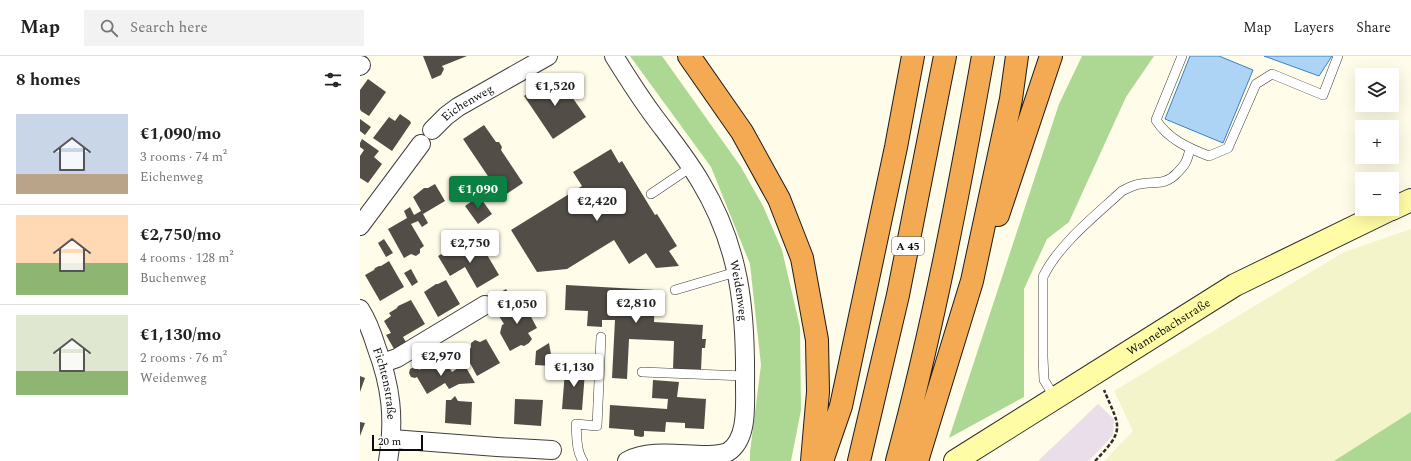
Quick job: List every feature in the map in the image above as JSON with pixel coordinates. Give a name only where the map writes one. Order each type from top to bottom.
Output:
[{"type":"highway","points":[[689,56],[742,132],[779,199],[802,258],[817,340],[818,392],[812,461]]},
{"type":"highway","points":[[822,461],[841,406],[896,147],[913,56]]},
{"type":"highway","name":"A 45","points":[[859,461],[898,296],[945,56]]},
{"type":"highway","points":[[899,452],[948,238],[983,56]]},
{"type":"highway","points":[[972,281],[1010,98],[1017,56]]},
{"type":"highway","points":[[918,461],[972,281],[997,216],[1051,56]]},
{"type":"main road","name":"Wannebachstraße","points":[[1399,206],[1411,200]]},
{"type":"main road","name":"Wannebachstraße","points":[[955,461],[1234,285],[1377,216]]},
{"type":"street","name":"Eichenweg","points":[[360,226],[426,137],[446,116],[458,107],[548,56]]},
{"type":"street","name":"Weidenweg","points":[[614,56],[655,118],[691,167],[712,202],[730,246],[743,306],[745,408],[737,443],[727,453],[701,459],[654,455],[637,456],[627,461]]},
{"type":"street","points":[[382,363],[397,358],[485,306]]},
{"type":"street","name":"Fichtenstraße","points":[[360,309],[372,332],[389,387],[392,411],[392,439],[388,461]]},
{"type":"street","points":[[392,439],[552,450]]},
{"type":"lane","points":[[1182,56],[1156,120],[1161,127],[1180,144],[1209,156],[1228,148],[1256,84],[1272,74],[1323,95],[1338,56]]},
{"type":"lane","points":[[1055,398],[1044,380],[1043,277],[1048,267],[1069,241],[1122,191],[1141,183],[1156,184],[1172,178],[1187,163],[1190,149]]},
{"type":"lane","points":[[651,194],[691,167]]},
{"type":"lane","points":[[675,290],[736,272]]},
{"type":"lane","points":[[583,461],[580,457],[576,424],[597,426],[600,338]]},
{"type":"lane","points":[[642,372],[745,376]]},
{"type":"path","points":[[1095,461],[1111,444],[1117,433],[1117,422],[1096,371]]},
{"type":"shaded area","points":[[1098,404],[1114,419],[1113,435],[1089,461],[1038,461]]},
{"type":"green space","points":[[630,56],[662,56],[741,167],[763,206],[782,250],[800,327],[801,410],[791,461],[750,461],[761,365],[750,264],[711,167]]},
{"type":"green space","points":[[1082,56],[1154,56],[1126,97],[1069,222],[1047,239],[1024,289],[1024,397],[949,438],[1059,104]]},
{"type":"green space","points":[[1411,229],[1411,412],[1334,461],[1104,461],[1133,431],[1114,391],[1344,252]]},
{"type":"green space","points":[[1411,412],[1411,461],[1334,461]]},
{"type":"water","points":[[1190,56],[1219,56],[1253,70],[1223,143],[1165,119]]},
{"type":"water","points":[[1264,56],[1332,56],[1319,76]]},
{"type":"building","points":[[423,56],[467,56],[442,66],[444,69],[441,75],[432,79]]},
{"type":"building","points":[[556,74],[586,117],[553,139],[524,96]]},
{"type":"building","points":[[368,79],[386,92],[369,116],[360,109],[360,90]]},
{"type":"building","points":[[400,114],[411,123],[392,151],[373,138],[389,117],[395,121]]},
{"type":"building","points":[[360,119],[371,127],[365,135],[360,131]]},
{"type":"building","points":[[484,125],[496,142],[499,142],[502,147],[501,150],[523,183],[502,197],[463,139]]},
{"type":"building","points":[[362,139],[379,151],[374,157],[382,164],[368,183],[360,178],[360,156],[364,150],[360,147]]},
{"type":"building","points":[[611,149],[619,163],[622,161],[655,215],[657,214],[677,246],[669,251],[679,266],[656,268],[646,253],[629,264],[614,240],[567,269],[537,272],[511,230],[582,186],[573,172]]},
{"type":"building","points":[[435,184],[445,201],[423,214],[428,223],[422,227],[418,221],[411,224],[424,246],[420,249],[420,253],[416,256],[411,254],[404,258],[388,229],[407,218],[404,211],[410,207],[414,215],[421,211],[413,197],[424,188],[428,188]]},
{"type":"building","points":[[479,196],[492,214],[478,224],[465,206]]},
{"type":"building","points":[[384,239],[393,253],[386,257],[378,243]]},
{"type":"building","points":[[480,243],[499,275],[477,288],[465,267],[450,276],[438,256],[454,247],[459,256]]},
{"type":"building","points":[[389,261],[404,287],[380,301],[365,275]]},
{"type":"building","points":[[411,269],[418,282],[412,286],[404,273]]},
{"type":"building","points":[[446,280],[460,304],[438,317],[424,292],[436,284]]},
{"type":"building","points":[[566,285],[655,290],[654,322],[703,325],[702,339],[706,339],[705,348],[702,348],[701,370],[673,369],[674,341],[629,339],[627,379],[612,378],[615,320],[602,320],[602,327],[587,326],[588,311],[565,310]]},
{"type":"building","points":[[506,289],[513,300],[501,307],[494,296]]},
{"type":"building","points":[[521,298],[537,328],[528,333],[532,339],[529,343],[524,346],[521,345],[510,351],[500,333],[502,325],[504,324],[499,316],[501,310]]},
{"type":"building","points":[[411,300],[425,324],[403,337],[406,342],[394,349],[386,335],[391,333],[384,321],[391,316],[389,313],[398,306]]},
{"type":"building","points":[[486,339],[500,363],[477,376],[464,352],[471,348],[471,343],[475,340],[480,342]]},
{"type":"building","points":[[549,343],[553,366],[535,365],[536,351]]},
{"type":"building","points":[[433,362],[437,370],[447,364],[452,372],[464,364],[475,383],[459,384],[449,389],[445,383],[427,394],[417,377],[411,377],[409,373],[410,369],[414,367],[418,368],[419,370]]},
{"type":"building","points":[[570,364],[583,365],[583,372],[585,372],[582,410],[562,409],[565,371],[570,371]]},
{"type":"building","points":[[360,376],[365,378],[360,392]]},
{"type":"building","points":[[653,380],[679,382],[677,397],[706,399],[704,429],[685,428],[685,423],[666,422],[665,432],[644,431],[644,436],[642,437],[635,436],[634,430],[609,428],[610,405],[667,409],[668,399],[652,398]]},
{"type":"building","points":[[455,396],[458,401],[472,402],[471,425],[445,423],[446,400],[451,400]]},
{"type":"building","points":[[515,399],[543,400],[541,426],[514,424]]},
{"type":"building","points":[[360,422],[365,423],[360,436]]}]
